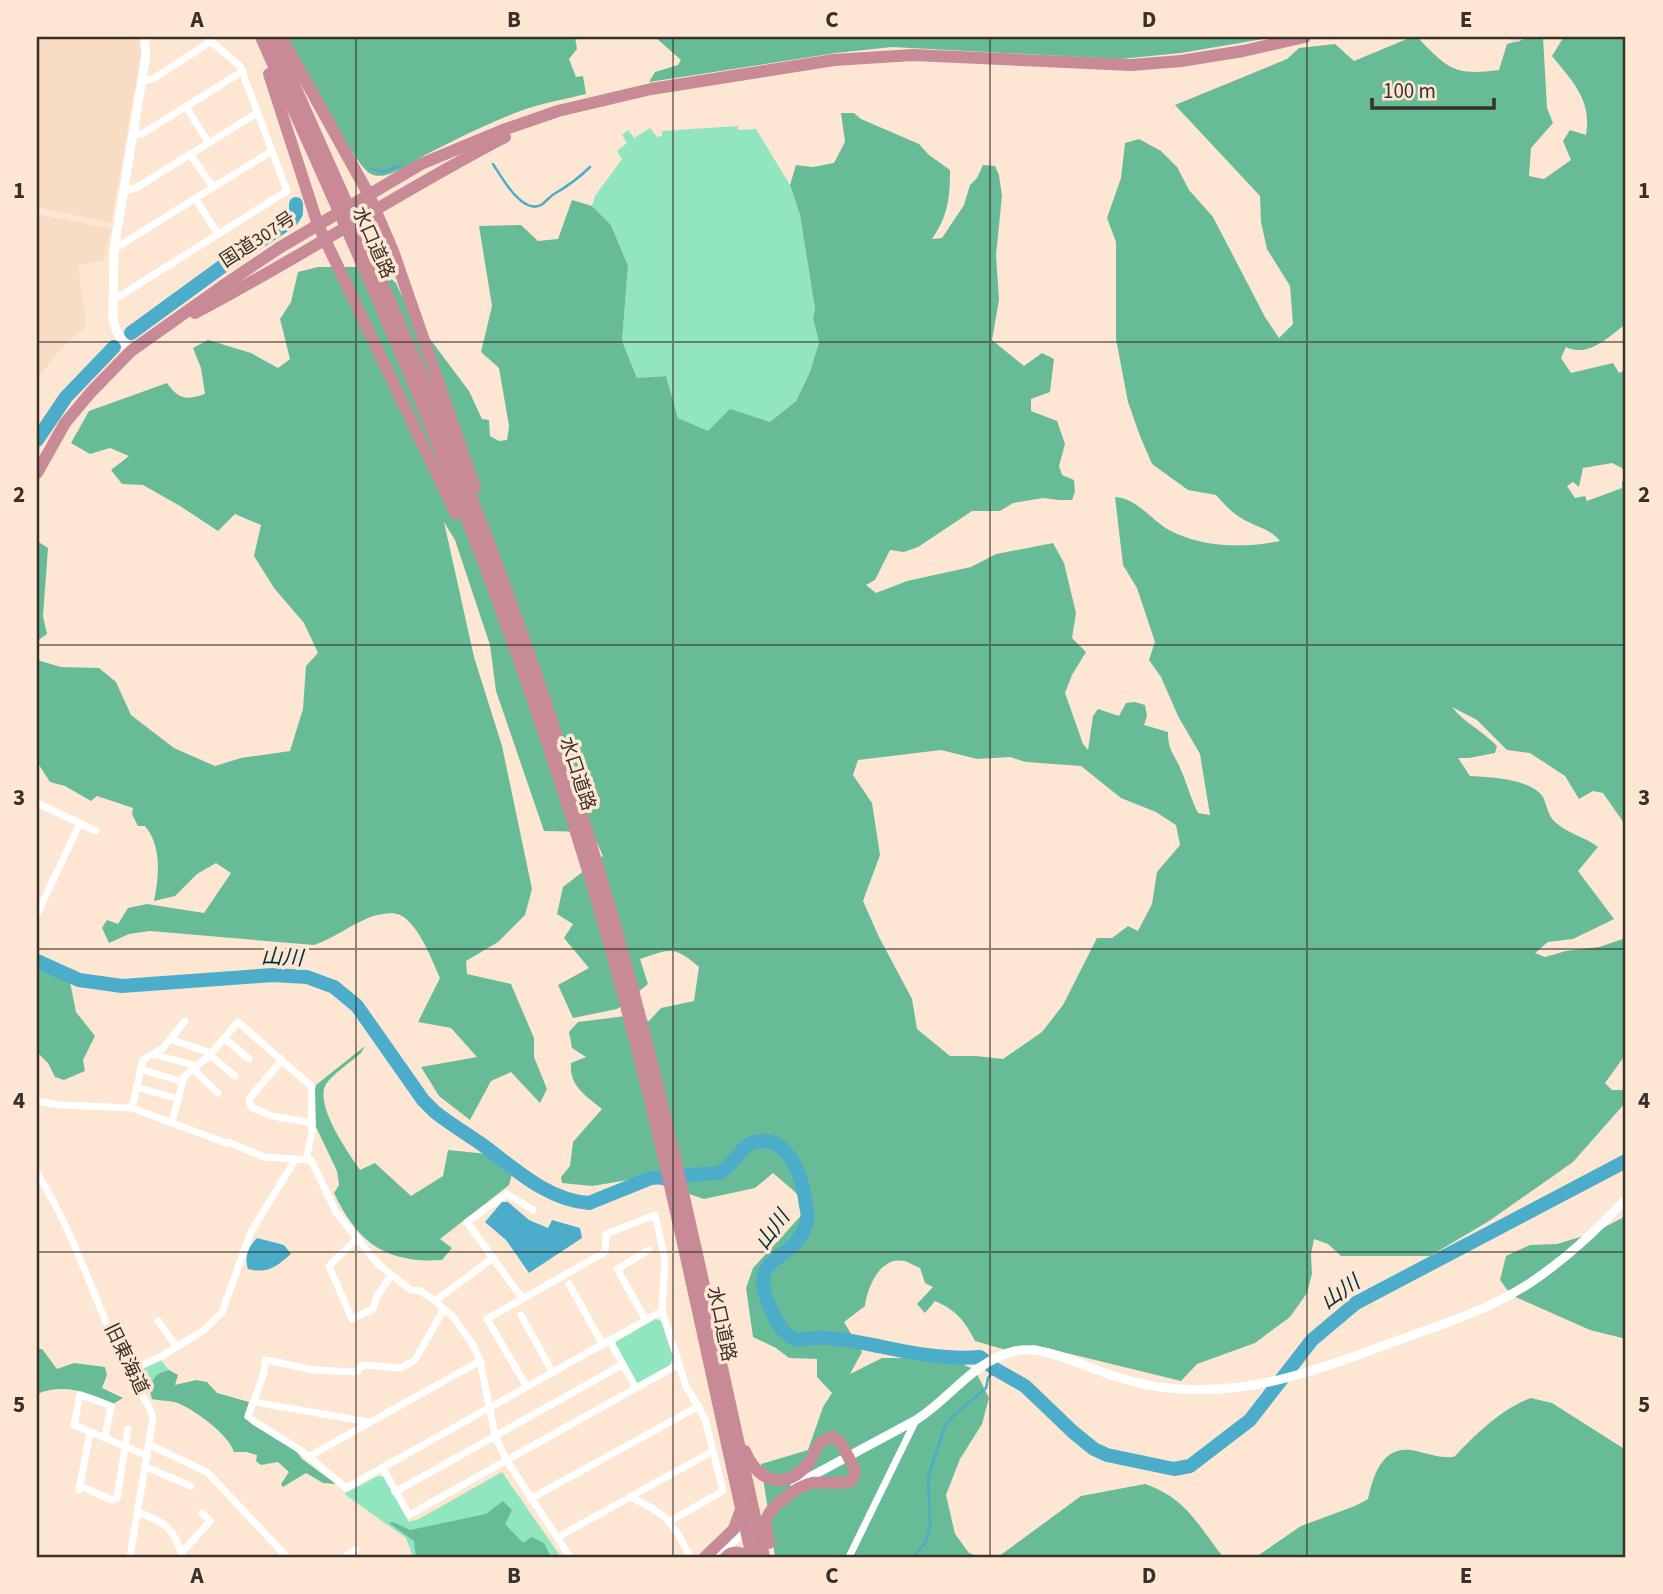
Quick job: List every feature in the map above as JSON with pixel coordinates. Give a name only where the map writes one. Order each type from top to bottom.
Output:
[{"type":"highway","name":"水口道路","points":[[258,37],[340,202],[436,410],[540,686],[597,863],[647,1040],[670,1160],[764,1557]]},
{"type":"highway","points":[[258,37],[324,240],[479,564],[485,569]]},
{"type":"highway","name":"水口道路","points":[[273,37],[340,202]]},
{"type":"highway","points":[[282,37],[295,65],[357,170],[393,251],[482,508],[488,527],[485,535]]},
{"type":"highway","points":[[527,123],[605,98],[834,60],[873,56],[925,56],[1131,65],[1230,53],[1305,37]]},
{"type":"highway","name":"国道307号","points":[[173,323],[245,287],[527,123]]},
{"type":"highway","name":"国道307号","points":[[37,472],[65,423],[131,351],[258,262],[421,164],[527,123]]},
{"type":"highway","points":[[357,170],[372,181],[392,181]]},
{"type":"highway","name":"水口道路","points":[[354,232],[485,569],[554,764],[589,873],[670,1160]]},
{"type":"highway","name":"水口道路","points":[[678,1195],[750,1557]]},
{"type":"highway","points":[[737,1439],[755,1470],[761,1476],[774,1480],[790,1477],[801,1470],[819,1443],[830,1437],[839,1440],[855,1473],[851,1481],[811,1483],[787,1496],[766,1521],[771,1557]]},
{"type":"highway","points":[[705,1557],[734,1529],[741,1509]]},
{"type":"highway","points":[[726,1557],[737,1552],[750,1557]]},
{"type":"street","points":[[131,351],[117,333],[112,301],[114,249],[146,55],[145,37]]},
{"type":"street","points":[[112,301],[288,191],[243,71],[208,39],[153,79],[142,81]]},
{"type":"street","points":[[133,134],[142,134],[243,71]]},
{"type":"street","points":[[186,107],[208,142]]},
{"type":"street","points":[[123,191],[136,188],[257,113]]},
{"type":"street","points":[[114,249],[272,150]]},
{"type":"street","points":[[190,153],[213,187]]},
{"type":"street","points":[[195,198],[218,234]]},
{"type":"street","points":[[37,803],[96,831]]},
{"type":"street","points":[[37,914],[80,823]]},
{"type":"street","points":[[132,1108],[142,1060],[163,1048],[185,1021]]},
{"type":"street","points":[[173,1122],[183,1082],[238,1022],[311,1086],[312,1123],[306,1159]]},
{"type":"street","points":[[224,1038],[249,1059]]},
{"type":"street","points":[[170,1039],[211,1054],[235,1076]]},
{"type":"street","points":[[152,1054],[194,1068],[218,1093]]},
{"type":"street","points":[[282,1060],[249,1099],[251,1107],[272,1116],[312,1123]]},
{"type":"street","points":[[140,1069],[183,1082]]},
{"type":"street","points":[[136,1087],[178,1099]]},
{"type":"street","points":[[37,1101],[60,1105],[132,1108],[264,1157],[311,1160],[336,1212],[379,1265],[411,1290],[421,1291],[435,1301],[462,1329],[480,1361],[495,1436],[530,1499],[570,1557]]},
{"type":"street","points":[[127,1372],[203,1331],[222,1312],[251,1231],[295,1160]]},
{"type":"street","name":"旧東海道","points":[[37,1173],[66,1224],[127,1372],[151,1408],[153,1424],[130,1557]]},
{"type":"street","points":[[522,1298],[467,1222],[507,1194],[533,1210]]},
{"type":"street","points":[[763,1510],[790,1488],[916,1420],[981,1366],[1014,1351],[1035,1350],[1111,1375],[1167,1388],[1220,1390],[1293,1378],[1438,1326],[1507,1296],[1546,1272],[1577,1248],[1626,1199]]},
{"type":"street","points":[[527,1387],[487,1319],[605,1252],[606,1234],[655,1215],[665,1260],[662,1311],[686,1386],[705,1419],[723,1491],[670,1521]]},
{"type":"street","points":[[357,1238],[329,1266],[352,1319],[373,1309],[377,1296],[391,1276]]},
{"type":"street","points":[[646,1320],[617,1269],[649,1250]]},
{"type":"street","points":[[435,1301],[493,1258]]},
{"type":"street","points":[[569,1284],[636,1388]]},
{"type":"street","points":[[444,1309],[415,1360],[401,1368],[362,1365],[358,1372],[314,1370],[266,1360],[248,1416],[302,1451],[346,1488],[662,1311]]},
{"type":"street","points":[[521,1315],[553,1373]]},
{"type":"street","points":[[158,1321],[177,1347]]},
{"type":"street","points":[[308,1457],[480,1361]]},
{"type":"street","points":[[382,1467],[409,1515],[679,1364]]},
{"type":"street","points":[[396,1492],[622,1365]]},
{"type":"street","points":[[105,1437],[111,1406],[80,1395],[74,1425],[148,1455]]},
{"type":"street","points":[[254,1402],[369,1422]]},
{"type":"street","points":[[530,1499],[699,1406]]},
{"type":"street","points":[[849,1557],[916,1420]]},
{"type":"street","points":[[90,1432],[79,1488],[111,1500],[117,1497],[128,1429]]},
{"type":"street","points":[[150,1445],[206,1472],[287,1557]]},
{"type":"street","points":[[558,1537],[713,1451]]},
{"type":"street","points":[[146,1467],[191,1486]]},
{"type":"street","points":[[630,1497],[658,1510],[670,1521],[690,1557]]},
{"type":"street","points":[[138,1512],[163,1522],[174,1533],[181,1554],[211,1521],[202,1514]]},
{"type":"street","points":[[717,1557],[741,1533]]},
{"type":"street","points":[[345,1557],[355,1550]]},
{"type":"shaded area","points":[[37,37],[139,37],[142,49],[111,223],[37,207]]},
{"type":"shaded area","points":[[37,214],[111,229],[103,261],[78,265],[86,326],[59,351],[37,379]]},
{"type":"green space","points":[[288,37],[575,37],[577,49],[569,59],[576,77],[583,76],[586,94],[538,105],[511,115],[449,143],[399,170],[377,176],[363,167],[352,152]]},
{"type":"green space","points":[[655,37],[1275,37],[1181,53],[1120,59],[892,47],[649,82],[655,72],[678,65],[681,60]]},
{"type":"green space","points":[[1531,37],[1543,37],[1547,108],[1553,123],[1531,148],[1529,176],[1544,179],[1571,160],[1563,141],[1570,130],[1586,135],[1587,123],[1579,92],[1552,56],[1563,38],[1626,37],[1626,324],[1590,348],[1574,350],[1566,347],[1561,358],[1571,373],[1613,363],[1619,373],[1626,370],[1626,470],[1612,463],[1583,468],[1579,487],[1573,482],[1567,486],[1575,498],[1585,496],[1587,501],[1622,488],[1625,478],[1626,481],[1626,826],[1603,793],[1593,791],[1579,799],[1565,776],[1530,753],[1507,750],[1477,720],[1452,707],[1497,746],[1495,753],[1458,758],[1470,776],[1510,780],[1530,786],[1543,797],[1555,822],[1598,847],[1578,871],[1614,919],[1573,939],[1548,942],[1535,953],[1545,957],[1599,947],[1626,938],[1626,1054],[1605,1083],[1612,1090],[1625,1090],[1626,1102],[1573,1162],[1489,1221],[1430,1256],[1341,1256],[1328,1244],[1314,1239],[1311,1254],[1312,1274],[1307,1293],[1290,1317],[1255,1343],[1197,1364],[1181,1381],[1034,1345],[1006,1350],[975,1341],[963,1322],[949,1308],[935,1301],[925,1313],[917,1304],[933,1287],[925,1283],[920,1268],[904,1261],[888,1263],[876,1275],[865,1306],[844,1322],[862,1352],[850,1374],[882,1358],[949,1358],[975,1370],[989,1398],[982,1424],[960,1459],[946,1495],[955,1534],[969,1553],[979,1557],[775,1557],[761,1464],[808,1450],[823,1407],[832,1393],[817,1377],[817,1359],[789,1358],[753,1337],[746,1288],[753,1268],[808,1208],[795,1192],[773,1173],[755,1188],[704,1199],[640,1178],[592,1186],[562,1183],[561,1177],[570,1166],[573,1142],[602,1109],[575,1084],[571,1063],[586,1057],[572,1048],[569,1032],[578,1022],[626,1016],[649,1021],[661,1008],[694,1001],[699,967],[683,955],[671,951],[640,959],[648,984],[617,1009],[573,1018],[558,985],[589,968],[564,938],[573,924],[557,914],[563,887],[603,856],[592,832],[544,831],[496,691],[490,645],[455,540],[444,522],[474,657],[502,746],[532,889],[525,915],[498,942],[466,961],[467,974],[511,984],[534,1038],[534,1057],[547,1089],[540,1103],[511,1072],[491,1081],[470,1120],[439,1096],[421,1067],[477,1057],[451,1028],[418,1022],[440,978],[429,952],[413,926],[400,915],[388,913],[368,918],[314,945],[150,931],[129,934],[109,943],[102,928],[107,920],[118,924],[128,908],[147,904],[204,913],[231,873],[216,863],[197,874],[175,896],[154,901],[158,872],[157,852],[145,826],[138,826],[132,814],[133,808],[97,796],[91,801],[65,786],[50,782],[37,762],[37,660],[61,667],[99,668],[116,682],[131,715],[174,748],[215,766],[241,758],[290,751],[303,709],[306,666],[318,653],[304,623],[274,588],[254,556],[261,525],[235,514],[218,531],[143,485],[122,484],[111,470],[129,456],[110,448],[90,454],[71,443],[89,411],[167,383],[179,396],[205,394],[201,368],[193,348],[208,340],[251,353],[278,368],[290,359],[280,319],[291,302],[298,272],[318,267],[377,267],[396,283],[409,311],[469,391],[482,419],[489,420],[490,436],[499,441],[507,440],[509,426],[499,368],[481,352],[492,306],[479,226],[521,225],[538,241],[558,239],[572,200],[592,206],[611,225],[628,266],[622,341],[637,378],[666,376],[678,418],[708,431],[730,409],[770,422],[796,401],[810,372],[819,342],[813,319],[815,309],[800,215],[790,185],[796,165],[813,167],[834,163],[845,142],[841,113],[854,113],[861,119],[919,144],[950,170],[947,206],[932,239],[942,238],[964,205],[970,185],[983,165],[995,166],[1002,196],[996,255],[999,300],[992,340],[1024,366],[1042,353],[1054,359],[1050,392],[1031,399],[1031,411],[1057,421],[1065,444],[1059,466],[1062,475],[1074,480],[1075,492],[1072,500],[1043,498],[1013,503],[1000,511],[972,511],[918,547],[904,552],[890,550],[875,580],[866,585],[876,593],[907,581],[971,567],[996,554],[1053,543],[1064,563],[1076,613],[1072,638],[1086,652],[1065,693],[1083,744],[1088,750],[1093,716],[1098,709],[1119,716],[1126,703],[1145,705],[1147,716],[1144,725],[1168,732],[1170,748],[1198,813],[1210,815],[1200,754],[1178,716],[1161,677],[1149,660],[1155,642],[1137,588],[1123,565],[1115,497],[1130,501],[1162,526],[1195,540],[1224,545],[1280,541],[1267,531],[1237,516],[1216,495],[1188,490],[1152,464],[1140,436],[1128,402],[1116,339],[1116,242],[1107,218],[1121,178],[1125,143],[1139,139],[1161,151],[1177,167],[1189,190],[1213,217],[1265,317],[1279,338],[1293,324],[1290,286],[1267,249],[1261,222],[1260,196],[1175,105],[1287,59],[1299,48],[1335,44],[1354,61],[1407,39],[1419,39],[1445,64],[1462,71],[1484,72],[1499,70],[1507,44]],"holes":[[[941,750],[977,759],[1010,757],[1026,762],[1081,766],[1121,798],[1156,812],[1176,825],[1180,845],[1157,872],[1152,904],[1138,931],[1128,926],[1112,938],[1097,938],[1063,1005],[1042,1032],[1003,1059],[950,1056],[917,1029],[912,999],[863,901],[880,855],[872,803],[853,775],[858,760]]]},
{"type":"green space","points":[[738,126],[738,130],[756,129],[790,185],[800,215],[815,309],[813,319],[819,342],[810,372],[796,401],[770,422],[730,410],[708,432],[678,418],[666,376],[637,378],[622,341],[628,266],[611,225],[592,206],[595,196],[622,159],[617,151],[627,143],[622,135],[628,130],[634,138],[650,128],[657,137],[662,136],[662,131]]},
{"type":"green space","points":[[37,541],[48,548],[43,616],[47,634],[37,641]]},
{"type":"green space","points":[[37,966],[70,982],[76,1012],[95,1036],[83,1060],[85,1071],[64,1080],[55,1077],[48,1063],[37,1052]]},
{"type":"green space","points":[[365,1046],[361,1053],[328,1082],[323,1095],[335,1130],[360,1170],[375,1163],[411,1196],[443,1176],[448,1150],[487,1154],[512,1174],[509,1185],[440,1239],[452,1248],[442,1260],[405,1258],[376,1246],[353,1225],[334,1193],[339,1185],[337,1171],[316,1127],[316,1085]]},
{"type":"green space","points":[[1626,1216],[1626,1339],[1590,1330],[1511,1295],[1500,1280],[1506,1256],[1530,1245],[1557,1244],[1593,1233]]},
{"type":"green space","points":[[655,1319],[661,1321],[673,1357],[670,1365],[638,1383],[634,1381],[615,1346],[616,1342]]},
{"type":"green space","points":[[37,1349],[42,1349],[57,1369],[74,1363],[105,1367],[107,1375],[102,1388],[123,1398],[113,1404],[76,1390],[56,1389],[37,1394]]},
{"type":"green space","points":[[161,1360],[169,1370],[153,1380],[148,1391],[136,1372]]},
{"type":"green space","points":[[169,1370],[178,1375],[175,1385],[196,1380],[207,1382],[217,1393],[249,1402],[244,1418],[297,1452],[302,1459],[336,1484],[323,1483],[306,1473],[283,1487],[281,1484],[289,1472],[278,1462],[261,1465],[256,1461],[257,1455],[234,1452],[219,1431],[195,1412],[177,1403],[152,1399],[150,1389],[153,1380]]},
{"type":"green space","points":[[1531,1398],[1552,1403],[1626,1450],[1626,1557],[1256,1557],[1301,1526],[1368,1499],[1380,1464],[1393,1453],[1411,1450],[1454,1457],[1499,1415]]},
{"type":"green space","points":[[502,1472],[561,1557],[413,1557],[406,1538],[344,1494],[378,1476],[384,1477],[409,1522]]},
{"type":"green space","points":[[1145,1484],[1181,1505],[1223,1557],[998,1557],[1081,1496]]},
{"type":"green space","points":[[503,1501],[512,1510],[505,1524],[523,1543],[532,1537],[544,1543],[551,1557],[416,1557],[414,1541],[389,1523],[393,1522],[410,1530],[486,1514]]},
{"type":"water","points":[[502,1202],[508,1202],[529,1220],[548,1228],[552,1220],[580,1228],[582,1238],[529,1273],[506,1240],[485,1222]]},
{"type":"water","points":[[257,1238],[284,1245],[291,1254],[271,1268],[261,1271],[248,1269],[248,1253]]},
{"type":"waterway","points":[[493,164],[513,193],[534,207],[543,204],[590,167]]},
{"type":"waterway","points":[[372,169],[383,172],[402,165]]},
{"type":"waterway","points":[[131,333],[227,263],[291,221],[296,213],[296,204]]},
{"type":"waterway","points":[[37,440],[66,397],[114,347]]},
{"type":"waterway","name":"山川","points":[[37,961],[79,980],[122,986],[273,975],[307,977],[334,987],[357,1006],[423,1100],[435,1112],[531,1181],[573,1201],[589,1203],[651,1178],[719,1173],[749,1144],[766,1141],[776,1144],[791,1158],[796,1168],[808,1215],[799,1239],[772,1262],[763,1280],[773,1314],[789,1336],[797,1340],[838,1339],[955,1358],[980,1357],[1025,1386],[1094,1449],[1107,1455],[1174,1469],[1190,1466],[1250,1420],[1312,1340],[1356,1303],[1626,1161]]},
{"type":"waterway","points":[[914,1557],[926,1541],[930,1526],[928,1477],[945,1426],[986,1388],[988,1378],[995,1369]]}]
